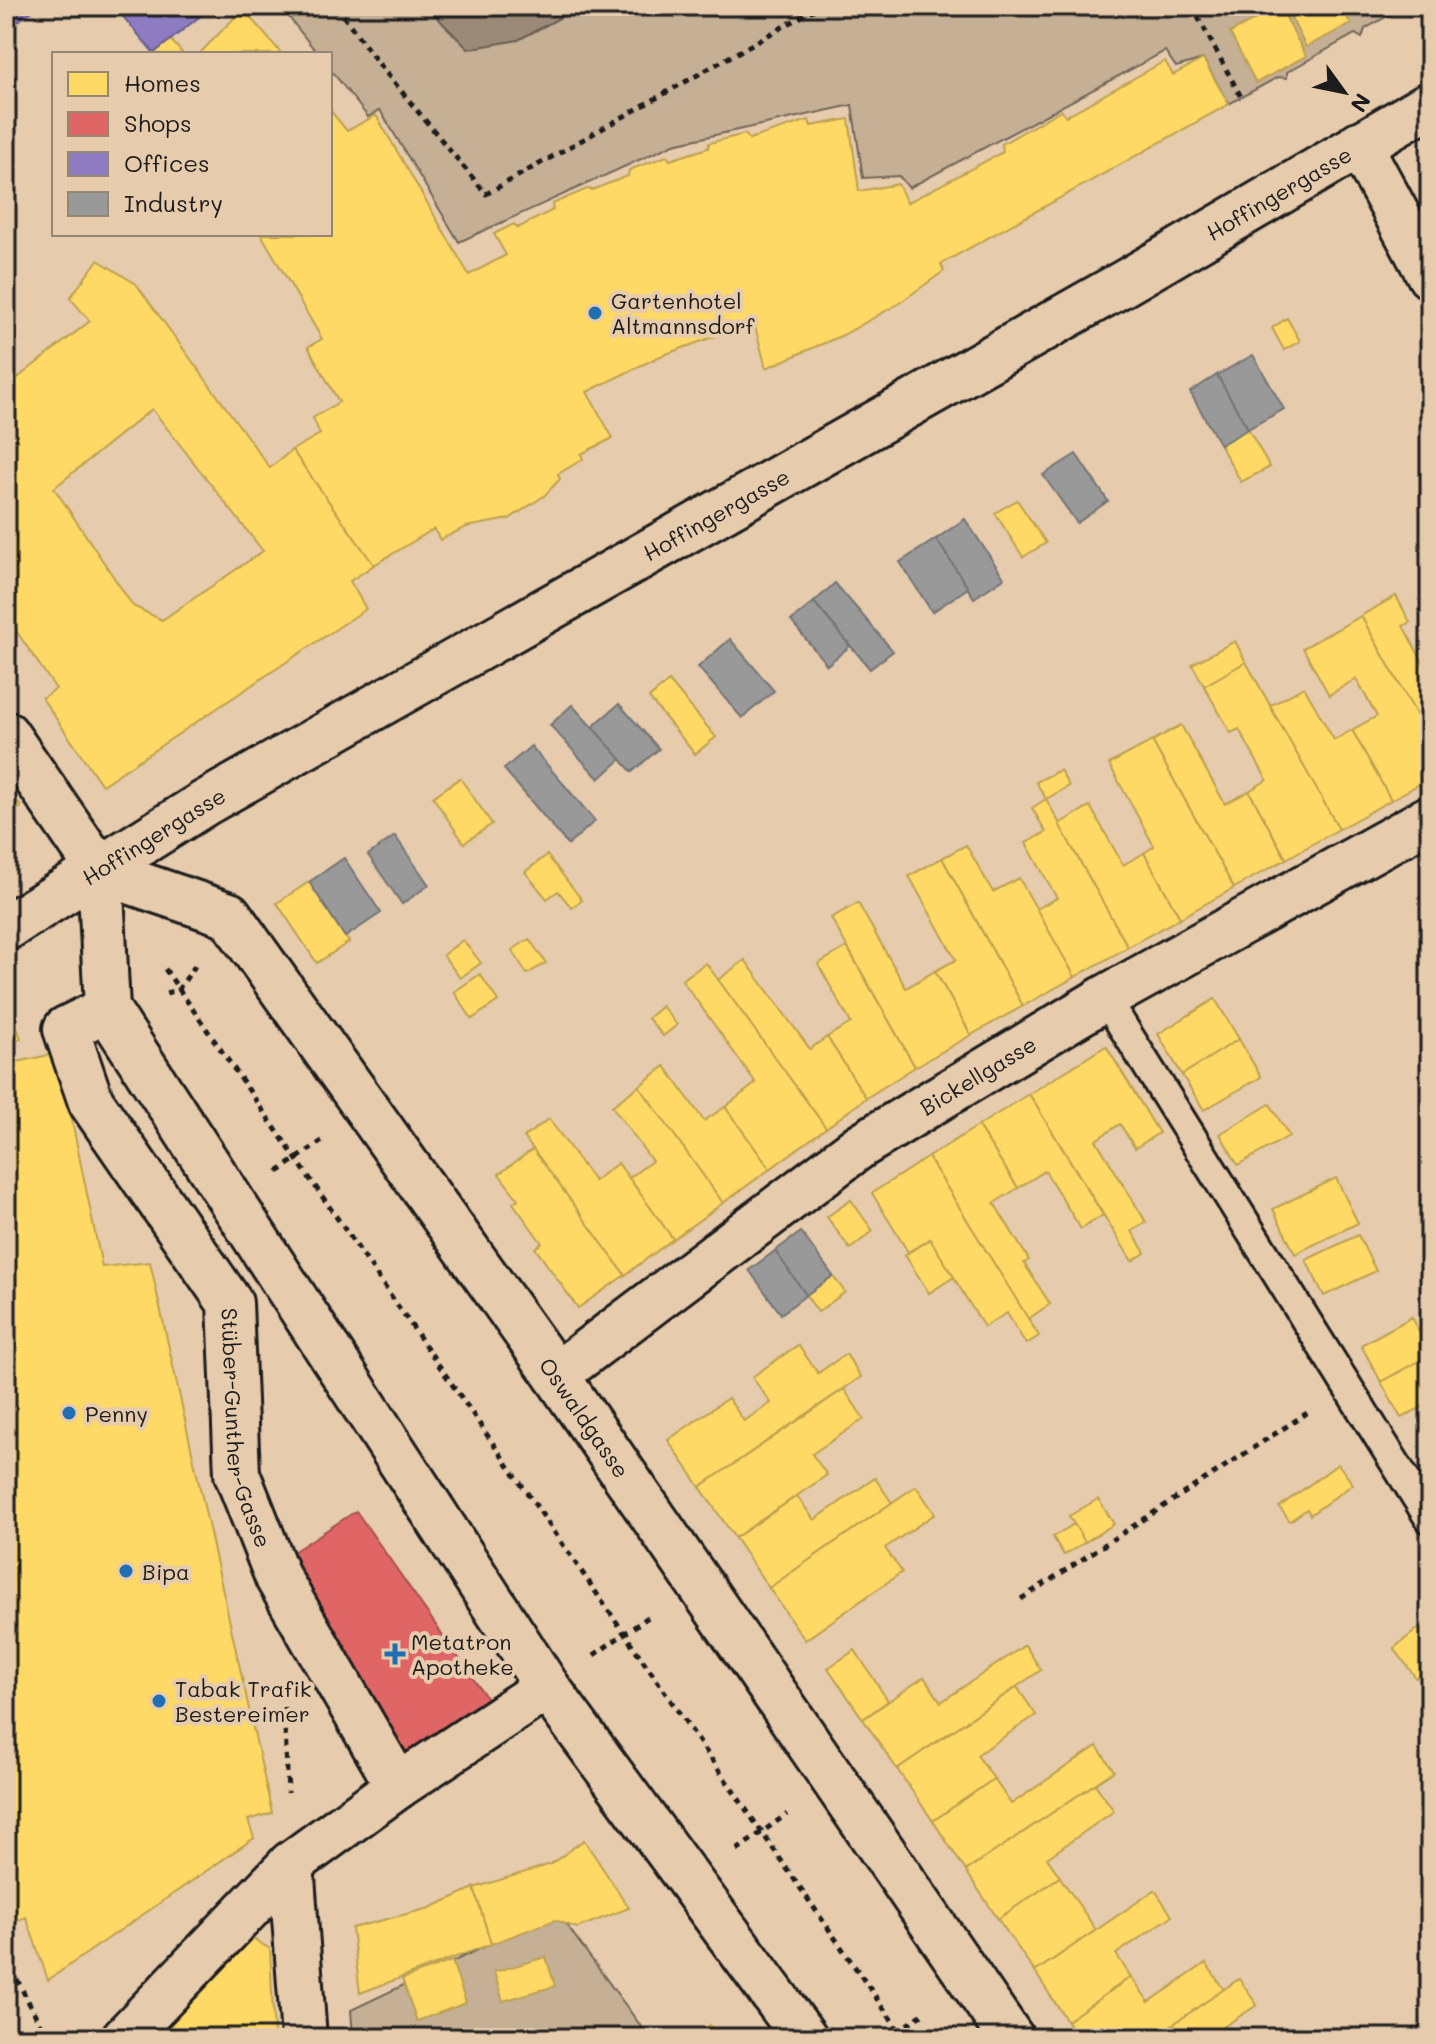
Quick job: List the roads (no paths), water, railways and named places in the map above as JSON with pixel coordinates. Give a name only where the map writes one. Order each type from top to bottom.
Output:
[{"type":"street","name":"Hoffingergasse","points":[[6,928],[205,803],[1126,282],[1430,104]]},
{"type":"street","points":[[1359,144],[1430,276]]},
{"type":"street","points":[[6,734],[100,871],[107,1009],[547,1687],[805,2038]]},
{"type":"street","name":"Bickellgasse","points":[[556,1375],[860,1146],[1105,998],[1430,818]]},
{"type":"street","name":"Oswaldgasse","points":[[100,871],[229,915],[556,1375],[1011,2038]]},
{"type":"street","name":"Stüber-Gunther-Gasse","points":[[107,1009],[66,1029],[91,1102],[230,1303],[237,1474],[278,1578],[398,1786]]},
{"type":"street","points":[[124,2038],[291,1864],[398,1786],[547,1687]]},
{"type":"street","points":[[291,1864],[304,2038]]},
{"type":"lane","points":[[1105,998],[1430,1519]]},
{"type":"place","name":"Gartenhotel Altmannsdorf","points":[[595,313]]},
{"type":"place","name":"Penny","points":[[69,1413]]},
{"type":"place","name":"Bipa","points":[[126,1571]]},
{"type":"place","name":"Metatron Apotheke","points":[[395,1654]]},
{"type":"place","name":"Tabak Trafik Bestereimer","points":[[159,1701]]}]
